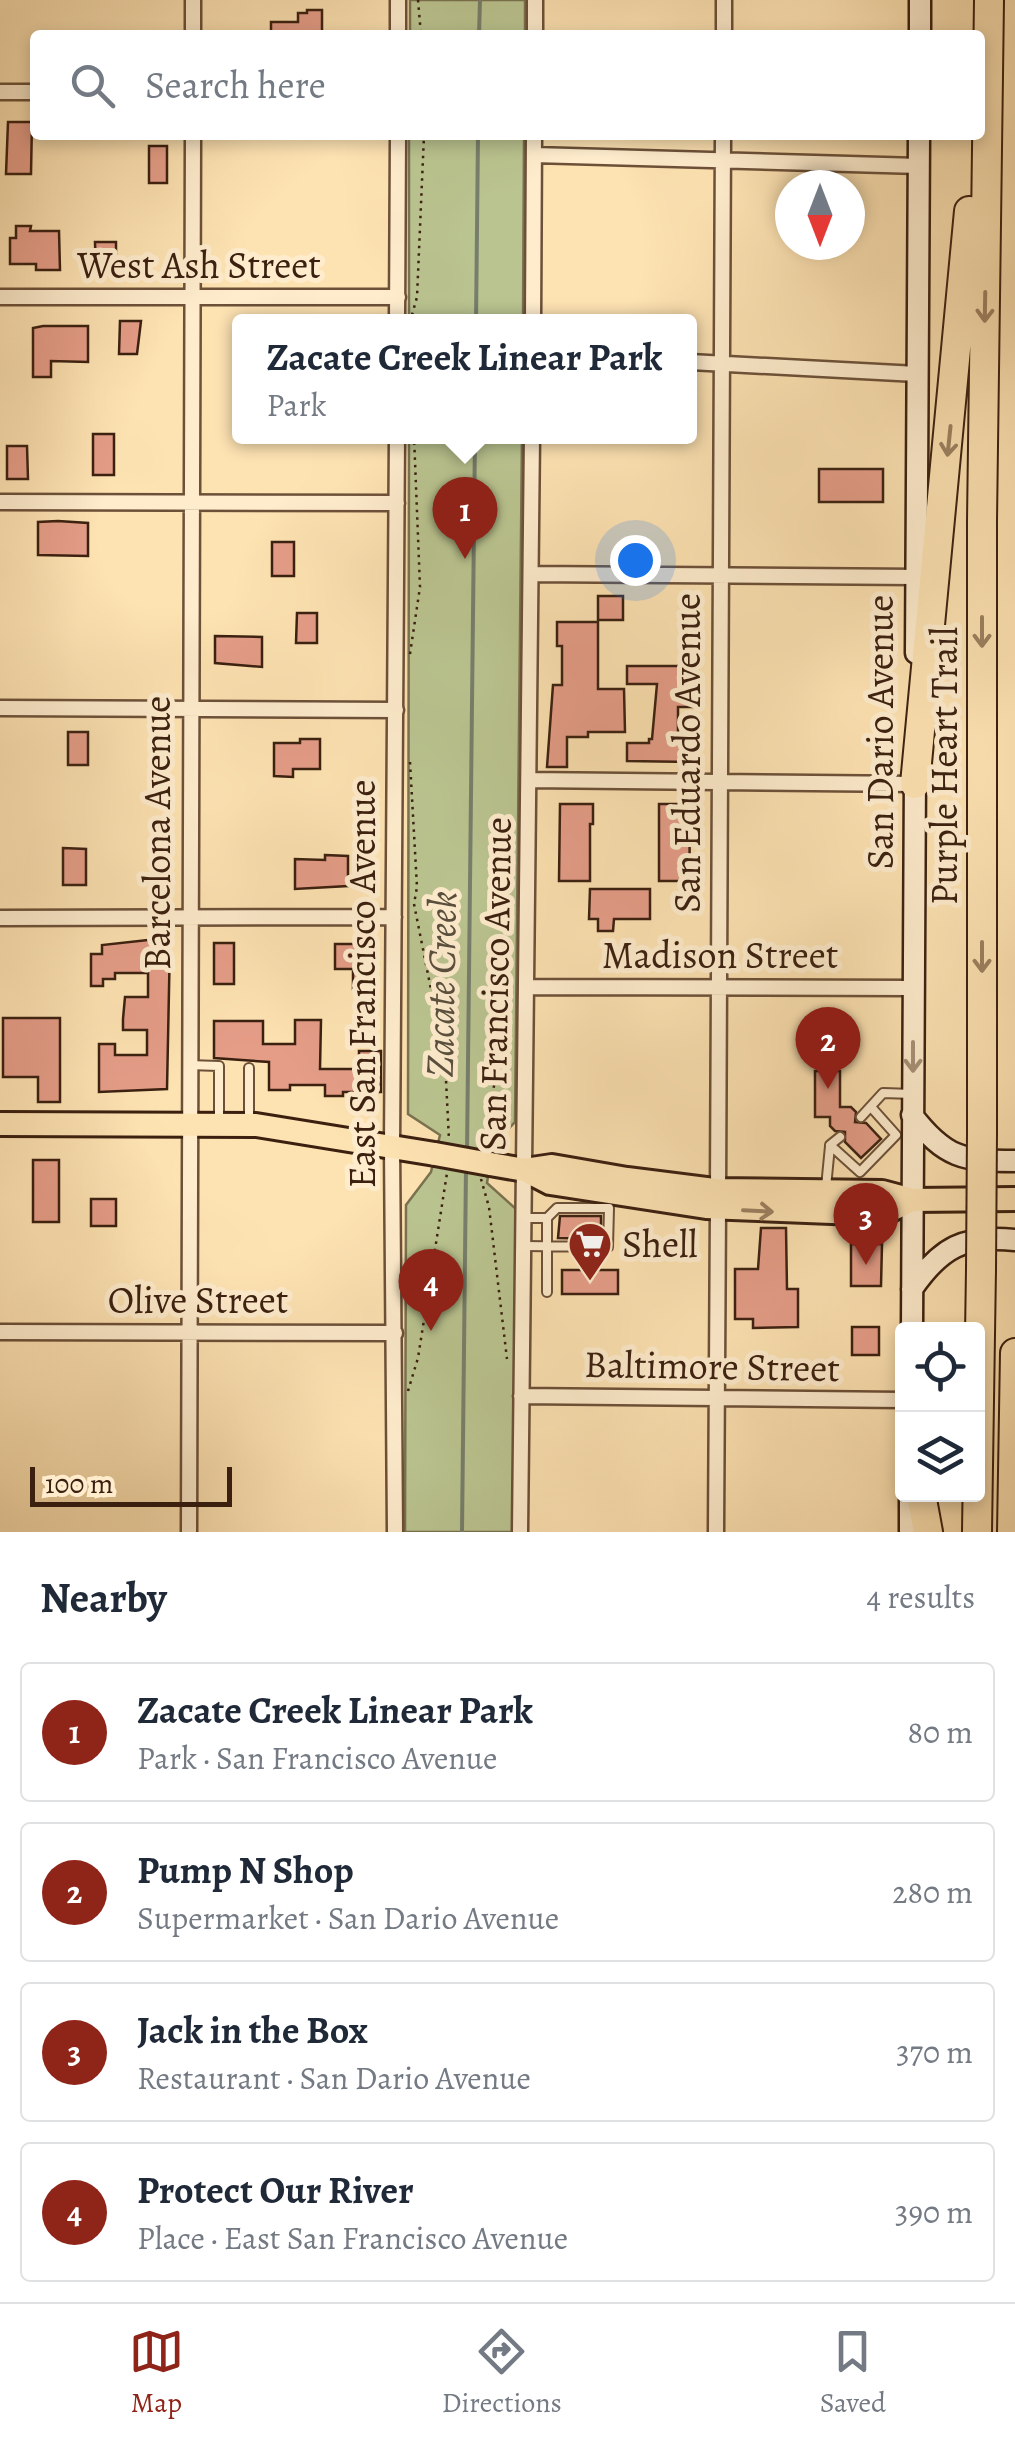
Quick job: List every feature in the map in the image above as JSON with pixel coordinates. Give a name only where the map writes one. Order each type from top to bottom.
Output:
[{"type":"highway","points":[[985,31],[988,0]]},
{"type":"highway","name":"Purple Heart Trail","points":[[978,1532],[988,0]]},
{"type":"highway","points":[[915,784],[976,140]]},
{"type":"highway","points":[[1012,1532],[1015,1353]]},
{"type":"highway","points":[[922,1502],[928,1532]]},
{"type":"main road","points":[[920,0],[920,30]]},
{"type":"main road","name":"San Dario Avenue","points":[[912,1322],[908,1119],[913,988],[919,140]]},
{"type":"main road","points":[[908,1119],[950,1153],[977,1161],[1015,1161]]},
{"type":"main road","points":[[0,1124],[249,1125],[485,1159],[525,1170],[550,1183],[570,1203],[825,1192],[859,1182],[912,1200],[1015,1199]]},
{"type":"main road","points":[[525,1170],[552,1166],[718,1199],[882,1214],[912,1200]]},
{"type":"main road","points":[[912,1289],[950,1248],[974,1240],[1015,1240]]},
{"type":"main road","points":[[910,1502],[910,1532]]},
{"type":"street","points":[[193,0],[193,30]]},
{"type":"street","points":[[398,0],[398,30]]},
{"type":"street","points":[[535,0],[535,30]]},
{"type":"street","points":[[724,0],[724,30]]},
{"type":"street","points":[[0,92],[30,92]]},
{"type":"street","name":"Barcelona Avenue","points":[[189,1532],[192,140]]},
{"type":"street","points":[[398,140],[398,314]]},
{"type":"street","points":[[534,140],[534,314]]},
{"type":"street","name":"San Eduardo Avenue","points":[[716,1532],[723,140]]},
{"type":"street","points":[[534,156],[919,166]]},
{"type":"street","name":"West Ash Street","points":[[0,297],[398,297]]},
{"type":"street","points":[[697,362],[917,374]]},
{"type":"street","name":"East San Francisco Avenue","points":[[394,1532],[392,1146],[397,444]]},
{"type":"street","name":"San Francisco Avenue","points":[[520,1532],[532,444]]},
{"type":"street","points":[[0,502],[397,503]]},
{"type":"street","points":[[531,574],[916,577]]},
{"type":"street","points":[[0,708],[396,710]]},
{"type":"street","points":[[529,780],[915,784]]},
{"type":"street","points":[[0,918],[394,917]]},
{"type":"street","name":"Madison Street","points":[[527,987],[913,988]]},
{"type":"street","name":"Olive Street","points":[[0,1332],[395,1333]]},
{"type":"street","name":"Baltimore Street","points":[[521,1396],[895,1400]]},
{"type":"lane","points":[[188,1065],[219,1066],[219,1124]]},
{"type":"lane","points":[[249,1068],[249,1125]]},
{"type":"lane","points":[[860,1117],[883,1093],[908,1119]]},
{"type":"lane","points":[[871,1107],[884,1121]]},
{"type":"lane","points":[[874,1131],[884,1121],[908,1119]]},
{"type":"lane","points":[[830,1145],[859,1182],[908,1119]]},
{"type":"lane","points":[[825,1192],[830,1145],[840,1136]]},
{"type":"lane","points":[[844,1159],[853,1150]]},
{"type":"lane","points":[[524,1218],[547,1218],[570,1203],[588,1212],[609,1201],[608,1247],[589,1242],[524,1246]]},
{"type":"lane","points":[[547,1218],[547,1292]]},
{"type":"path","points":[[418,0],[421,30]]},
{"type":"path","points":[[413,314],[417,297],[424,140]]},
{"type":"path","points":[[409,665],[420,587],[414,444]]},
{"type":"path","points":[[408,746],[414,904],[445,1060],[444,1156],[418,1358],[408,1390]]},
{"type":"path","points":[[508,1366],[491,1226],[481,1186],[508,998],[515,976]]},
{"type":"green space","points":[[410,0],[525,0],[525,30],[410,30]]},
{"type":"green space","points":[[409,140],[524,140],[523,314],[409,314]]},
{"type":"green space","points":[[409,444],[522,444],[515,1122],[493,1145],[487,1183],[516,1209],[513,1532],[405,1532],[406,1205],[431,1172],[440,1135],[408,1114]]},
{"type":"building","points":[[322,10],[322,30],[271,30],[271,22],[298,22],[298,13]]},
{"type":"building","points":[[8,122],[30,122],[31,174],[6,174]]},
{"type":"building","points":[[149,146],[167,146],[167,183],[149,183]]},
{"type":"building","points":[[16,226],[31,226],[30,231],[59,231],[60,270],[36,270],[36,264],[10,264],[10,238],[16,238]]},
{"type":"building","points":[[95,242],[116,242],[116,275],[96,275]]},
{"type":"building","points":[[120,321],[141,321],[137,354],[119,354]]},
{"type":"building","points":[[88,326],[88,362],[51,361],[51,377],[33,377],[33,328]]},
{"type":"building","points":[[93,434],[114,434],[114,475],[93,475]]},
{"type":"building","points":[[7,446],[27,446],[28,479],[7,479]]},
{"type":"building","points":[[819,469],[883,469],[883,502],[819,502]]},
{"type":"building","points":[[38,522],[88,523],[88,556],[38,555]]},
{"type":"building","points":[[272,542],[294,542],[294,576],[272,576]]},
{"type":"building","points":[[598,596],[623,596],[623,620],[598,620]]},
{"type":"building","points":[[297,613],[317,613],[317,643],[296,643]]},
{"type":"building","points":[[557,622],[598,622],[598,689],[624,689],[625,732],[588,732],[588,737],[567,737],[567,767],[547,767],[553,685],[562,685],[562,646],[557,646]]},
{"type":"building","points":[[215,636],[262,637],[262,667],[215,663]]},
{"type":"building","points":[[627,666],[698,666],[698,707],[678,707],[678,739],[692,739],[692,762],[627,761],[627,743],[649,743],[652,739],[657,684],[627,684]]},
{"type":"building","points":[[68,732],[88,732],[88,765],[68,765]]},
{"type":"building","points":[[300,739],[320,739],[320,769],[293,769],[293,777],[274,776],[274,743],[300,743]]},
{"type":"building","points":[[560,804],[593,804],[590,881],[559,881]]},
{"type":"building","points":[[659,804],[689,804],[690,881],[659,881]]},
{"type":"building","points":[[63,848],[86,849],[86,885],[63,885]]},
{"type":"building","points":[[325,855],[348,856],[348,886],[295,889],[295,859],[325,860]]},
{"type":"building","points":[[590,889],[650,889],[650,919],[614,919],[613,931],[598,931],[598,919],[589,919]]},
{"type":"building","points":[[170,940],[167,1089],[99,1092],[99,1044],[115,1044],[115,1055],[147,1055],[147,1030],[123,1030],[123,1019],[125,997],[148,997],[148,973],[115,973],[115,979],[103,979],[103,986],[91,986],[91,954],[102,954],[102,945]]},
{"type":"building","points":[[354,940],[376,941],[376,957],[370,957],[370,989],[353,989],[353,969],[335,969],[335,944],[354,944]]},
{"type":"building","points":[[214,943],[234,943],[234,984],[214,984]]},
{"type":"building","points":[[3,1018],[60,1018],[60,1102],[38,1102],[38,1077],[3,1077]]},
{"type":"building","points":[[295,1020],[321,1020],[320,1069],[359,1069],[359,1051],[381,1051],[381,1092],[325,1096],[325,1085],[290,1085],[290,1090],[269,1090],[269,1062],[214,1058],[214,1021],[263,1021],[263,1044],[295,1044]]},
{"type":"building","points":[[815,1071],[840,1071],[840,1107],[851,1107],[856,1112],[855,1122],[866,1123],[881,1139],[861,1158],[845,1142],[845,1132],[830,1126],[830,1117],[815,1117]]},
{"type":"building","points":[[33,1160],[59,1160],[59,1222],[33,1222]]},
{"type":"building","points":[[91,1199],[116,1199],[116,1226],[91,1226]]},
{"type":"building","name":"Shell","points":[[560,1216],[601,1216],[601,1239],[558,1238]]},
{"type":"building","points":[[761,1228],[786,1228],[787,1289],[798,1289],[798,1327],[753,1328],[753,1319],[735,1319],[735,1269],[758,1269]]},
{"type":"building","points":[[851,1244],[882,1244],[881,1286],[851,1286]]},
{"type":"building","name":"Shell","points":[[562,1270],[618,1270],[618,1294],[562,1294]]},
{"type":"building","points":[[852,1327],[879,1327],[879,1355],[852,1355]]},
{"type":"waterway","name":"Zacate Creek","points":[[479,30],[480,0]]},
{"type":"waterway","name":"Zacate Creek","points":[[476,314],[478,140]]},
{"type":"waterway","name":"Zacate Creek","points":[[467,1152],[475,444]]},
{"type":"waterway","name":"Zacate Creek","points":[[462,1532],[466,1167]]},
{"type":"place","name":"Zacate Creek Linear Park","points":[[465,559]]},
{"type":"place","name":"Pump N Shop","points":[[828,1089]]},
{"type":"place","name":"Jack in the Box","points":[[866,1265]]},
{"type":"place","name":"Shell","points":[[590,1282]]},
{"type":"place","name":"Protect Our River","points":[[431,1331]]}]
